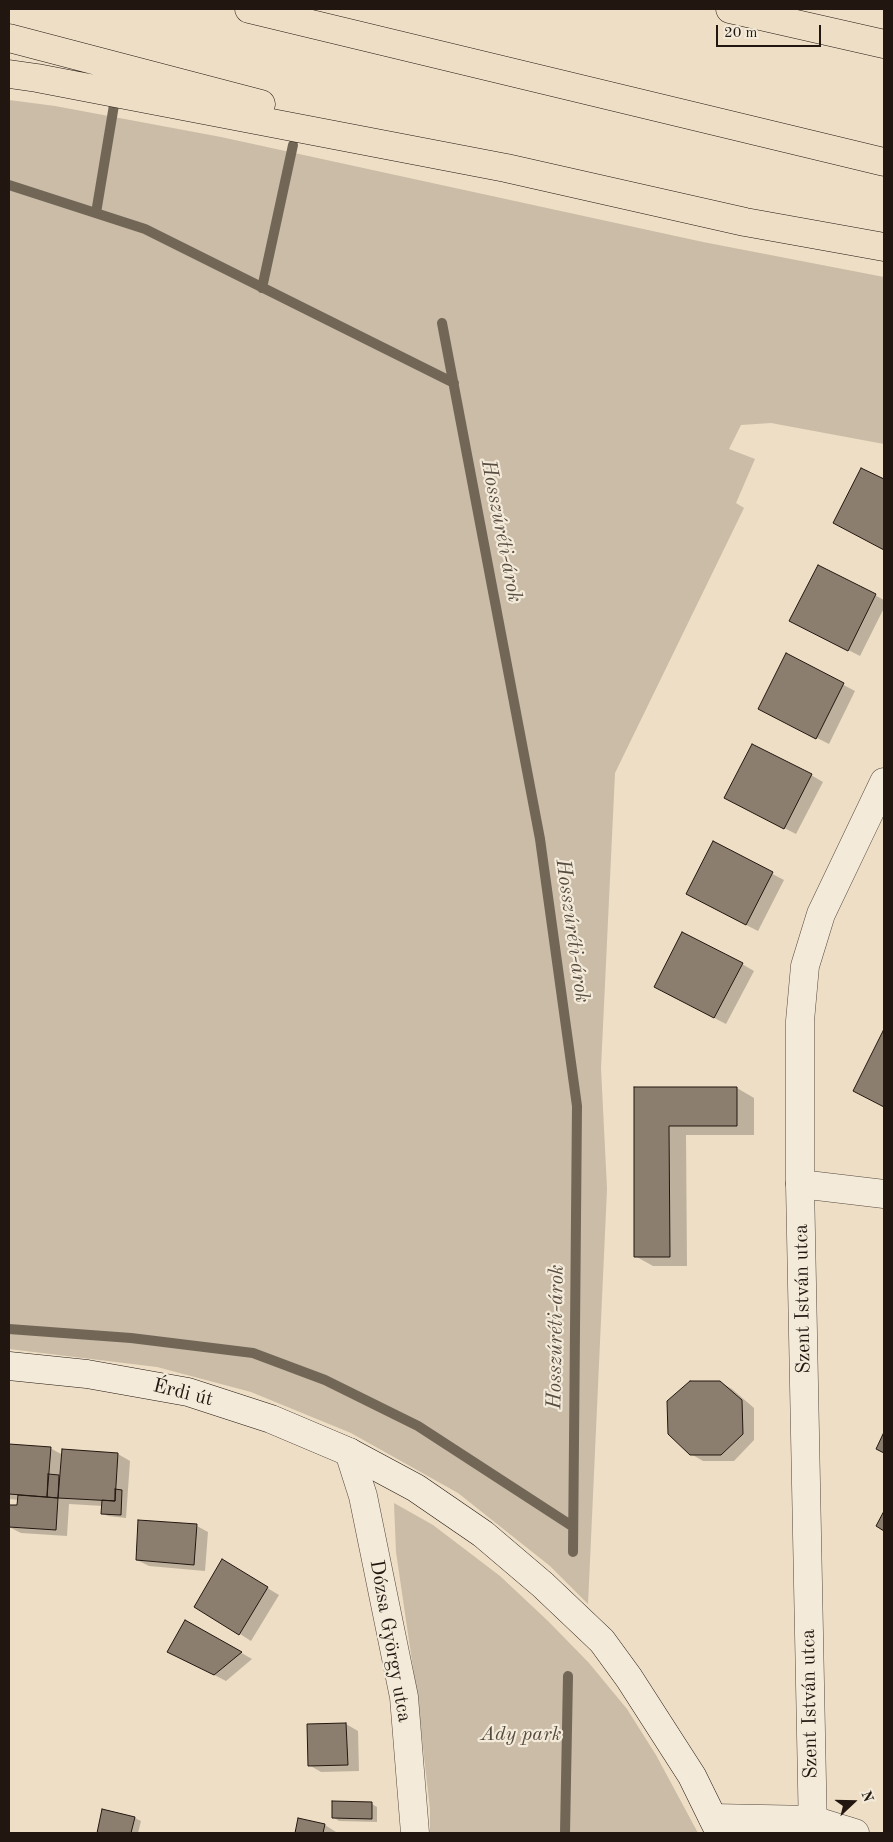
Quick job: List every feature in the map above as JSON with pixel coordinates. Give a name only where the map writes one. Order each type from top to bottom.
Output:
[{"type":"highway","points":[[248,9],[884,162]]},
{"type":"highway","points":[[730,9],[884,44]]},
{"type":"highway","points":[[9,38],[506,168]]},
{"type":"highway","points":[[9,74],[506,168],[745,222],[884,247]]},
{"type":"street","name":"Szent István utca","points":[[813,1826],[800,1184],[800,1021],[805,966],[821,914],[884,782]]},
{"type":"street","points":[[800,1184],[884,1194]]},
{"type":"street","name":"Érdi út","points":[[9,1366],[87,1374],[188,1392],[271,1419],[349,1452],[416,1488],[483,1534],[543,1585],[602,1641],[629,1678],[692,1776],[717,1825]]},
{"type":"street","name":"Dózsa György utca","points":[[349,1452],[364,1496],[404,1697],[415,1833]]},
{"type":"street","points":[[717,1825],[813,1826],[855,1833]]},
{"type":"green space","points":[[9,100],[55,106],[221,137],[703,242],[884,277],[884,444],[771,423],[741,425],[729,449],[755,459],[736,503],[744,508],[615,773],[601,1068],[607,1189],[588,1604],[550,1566],[458,1493],[351,1433],[251,1392],[157,1367],[9,1349]]},
{"type":"green space","name":"Ady park","points":[[394,1503],[433,1525],[500,1576],[589,1663],[627,1709],[656,1755],[698,1833],[430,1833],[430,1809],[417,1695],[396,1552]]},
{"type":"building","points":[[861,468],[884,479],[884,550],[833,523]]},
{"type":"building","points":[[818,565],[876,594],[848,651],[789,621]]},
{"type":"building","points":[[786,653],[844,683],[816,739],[758,709]]},
{"type":"building","points":[[752,744],[812,774],[784,829],[724,798]]},
{"type":"building","points":[[713,841],[773,872],[746,925],[686,894]]},
{"type":"building","points":[[682,932],[743,963],[714,1018],[654,987]]},
{"type":"building","points":[[884,1032],[884,1107],[853,1091]]},
{"type":"building","points":[[634,1087],[737,1087],[737,1126],[669,1126],[670,1257],[634,1257]]},
{"type":"building","points":[[690,1381],[720,1381],[742,1400],[743,1434],[721,1455],[690,1455],[668,1434],[667,1401]]},
{"type":"building","points":[[884,1432],[884,1453],[876,1449]]},
{"type":"building","points":[[9,1444],[51,1447],[47,1497],[9,1494]]},
{"type":"building","points":[[62,1449],[118,1453],[115,1501],[58,1498]]},
{"type":"building","points":[[48,1474],[59,1475],[58,1498],[47,1497]]},
{"type":"building","points":[[115,1489],[122,1490],[121,1515],[101,1514],[102,1500],[115,1501]]},
{"type":"building","points":[[18,1495],[58,1498],[56,1530],[9,1527],[9,1505],[17,1505]]},
{"type":"building","points":[[884,1511],[884,1531],[876,1526]]},
{"type":"building","points":[[138,1520],[197,1524],[194,1565],[136,1560]]},
{"type":"building","points":[[222,1559],[268,1587],[239,1635],[194,1607]]},
{"type":"building","points":[[185,1620],[242,1652],[214,1675],[167,1652]]},
{"type":"building","points":[[346,1723],[348,1765],[308,1766],[307,1724]]},
{"type":"building","points":[[332,1801],[372,1802],[372,1819],[332,1818]]},
{"type":"building","points":[[102,1809],[135,1817],[131,1833],[97,1833]]},
{"type":"building","points":[[298,1818],[325,1824],[323,1833],[295,1833]]},
{"type":"waterway","points":[[96,213],[114,105]]},
{"type":"waterway","points":[[262,288],[293,145]]},
{"type":"waterway","points":[[9,185],[145,229],[454,383]]},
{"type":"waterway","name":"Hosszúréti-árok","points":[[442,323],[540,839],[577,1106],[573,1552]]},
{"type":"waterway","points":[[9,1329],[131,1338],[253,1353],[325,1380],[418,1426],[572,1526]]},
{"type":"waterway","name":"Hosszúréti-árok","points":[[565,1833],[568,1676]]}]
